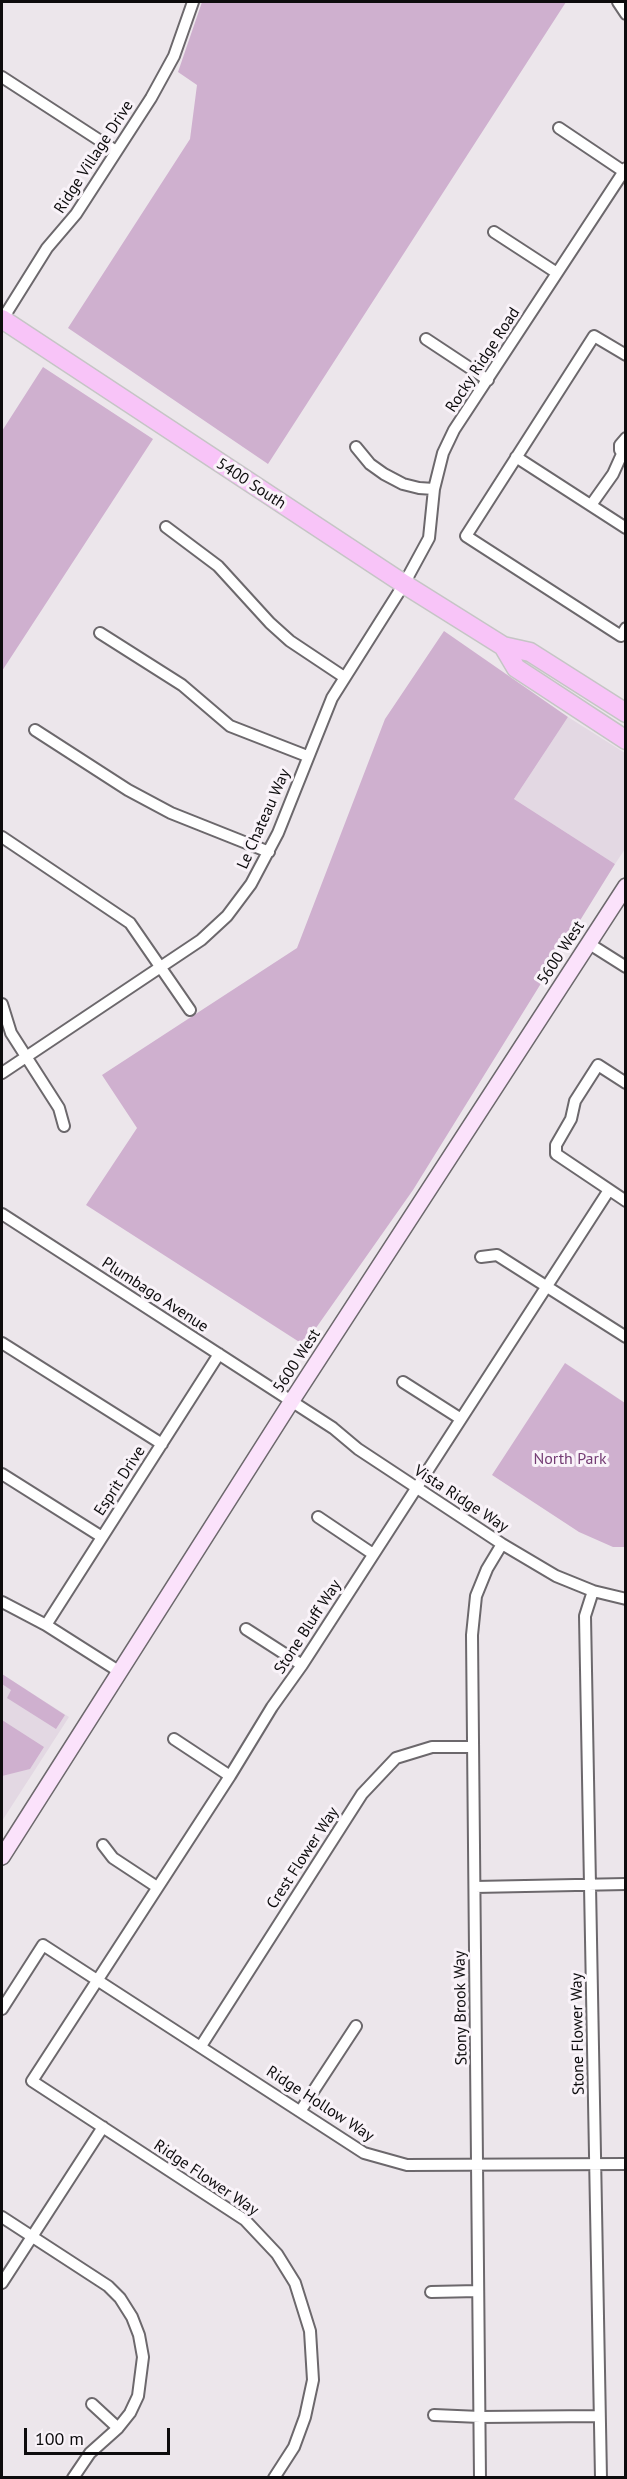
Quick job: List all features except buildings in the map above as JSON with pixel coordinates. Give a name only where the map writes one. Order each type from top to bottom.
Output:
[{"type":"main road","name":"5400 South","points":[[2,320],[404,585],[503,646],[530,652],[626,713]]},
{"type":"main road","name":"5400 South","points":[[503,646],[516,668],[626,740]]},
{"type":"main road","name":"5600 West","points":[[2,1857],[291,1401],[626,886]]},
{"type":"street","name":"Ridge Village Drive","points":[[2,320],[47,248],[76,214],[166,72],[193,2]]},
{"type":"street","points":[[618,2],[626,14]]},
{"type":"street","points":[[2,77],[116,151]]},
{"type":"street","points":[[559,128],[624,169]]},
{"type":"street","name":"Rocky Ridge Road","points":[[404,585],[429,538],[434,489],[443,453],[454,430],[624,169]]},
{"type":"street","points":[[494,232],[557,273]]},
{"type":"street","points":[[623,632],[466,536],[594,336],[626,355]]},
{"type":"street","points":[[426,339],[488,380]]},
{"type":"street","points":[[591,505],[624,458],[620,445],[626,438]]},
{"type":"street","points":[[356,447],[370,464],[384,474],[418,489],[434,489]]},
{"type":"street","points":[[516,457],[626,528]]},
{"type":"street","points":[[166,527],[218,566],[270,623],[290,640],[344,676]]},
{"type":"street","name":"Le Chateau Way","points":[[2,1073],[201,940],[227,915],[251,884],[269,852],[323,716],[344,676],[404,585]]},
{"type":"street","points":[[100,633],[182,685],[230,726],[307,756]]},
{"type":"street","points":[[35,730],[157,806],[193,823],[269,852]]},
{"type":"street","points":[[2,837],[123,917],[140,934],[190,1010]]},
{"type":"street","points":[[588,943],[626,968]]},
{"type":"street","points":[[2,1004],[11,1033],[59,1108],[64,1126]]},
{"type":"street","points":[[626,1083],[598,1065],[575,1101],[571,1119],[556,1145],[556,1155],[626,1201]]},
{"type":"street","name":"Stone Bluff Way","points":[[33,2081],[272,1707],[302,1665],[609,1190]]},
{"type":"street","name":"Plumbago Avenue","points":[[2,1214],[291,1401]]},
{"type":"street","points":[[481,1257],[497,1255],[626,1337]]},
{"type":"street","points":[[2,1343],[162,1444]]},
{"type":"street","name":"Esprit Drive","points":[[46,1625],[219,1354]]},
{"type":"street","points":[[403,1382],[460,1419]]},
{"type":"street","name":"Vista Ridge Way","points":[[291,1401],[333,1428],[358,1449],[502,1544],[556,1576],[593,1591],[626,1599]]},
{"type":"street","points":[[2,1474],[102,1537]]},
{"type":"street","points":[[318,1517],[374,1554]]},
{"type":"street","name":"Stony Brook Way","points":[[480,2478],[472,1635],[476,1596],[487,1569],[502,1544]]},
{"type":"street","name":"Stone Flower Way","points":[[593,1591],[585,1616],[601,2478]]},
{"type":"street","points":[[2,1602],[46,1625],[120,1672]]},
{"type":"street","points":[[246,1629],[302,1665]]},
{"type":"street","points":[[174,1739],[230,1776]]},
{"type":"street","name":"Crest Flower Way","points":[[201,2046],[362,1794],[396,1758],[432,1747],[473,1747]]},
{"type":"street","points":[[103,1845],[113,1858],[157,1887]]},
{"type":"street","points":[[475,1887],[626,1884]]},
{"type":"street","name":"Ridge Hollow Way","points":[[2,2009],[43,1945],[364,2152],[407,2165],[626,2164]]},
{"type":"street","points":[[301,2110],[356,2026]]},
{"type":"street","name":"Ridge Flower Way","points":[[33,2081],[245,2220],[278,2254],[295,2283],[310,2331],[313,2380],[305,2417],[294,2447],[274,2478]]},
{"type":"street","points":[[2,2283],[103,2127]]},
{"type":"street","points":[[2,2217],[108,2286],[120,2298],[132,2317],[139,2335],[143,2357],[138,2396],[130,2413],[118,2428],[90,2453],[73,2478]]},
{"type":"street","points":[[431,2292],[478,2291]]},
{"type":"street","points":[[92,2404],[118,2428]]},
{"type":"street","points":[[434,2415],[599,2416]]},
{"type":"shaded area","points":[[568,717],[625,753],[625,849],[615,864],[514,799]]},
{"type":"shaded area","points":[[2,1674],[69,1717],[2,1821]]},
{"type":"green space","points":[[202,2],[566,2],[268,464],[68,328],[190,139],[197,85],[178,72]]},
{"type":"green space","points":[[43,367],[153,439],[2,671],[2,431]]},
{"type":"green space","points":[[444,631],[568,717],[514,799],[615,864],[413,1190],[304,1345],[86,1205],[137,1128],[102,1075],[297,948],[385,719]]},
{"type":"green space","name":"North Park","points":[[565,1363],[625,1403],[625,1547],[613,1547],[579,1532],[492,1475]]},
{"type":"green space","points":[[2,1674],[65,1715],[56,1729],[7,1698],[11,1690],[2,1684]]},
{"type":"green space","points":[[2,1720],[44,1747],[30,1769],[2,1776]]}]
